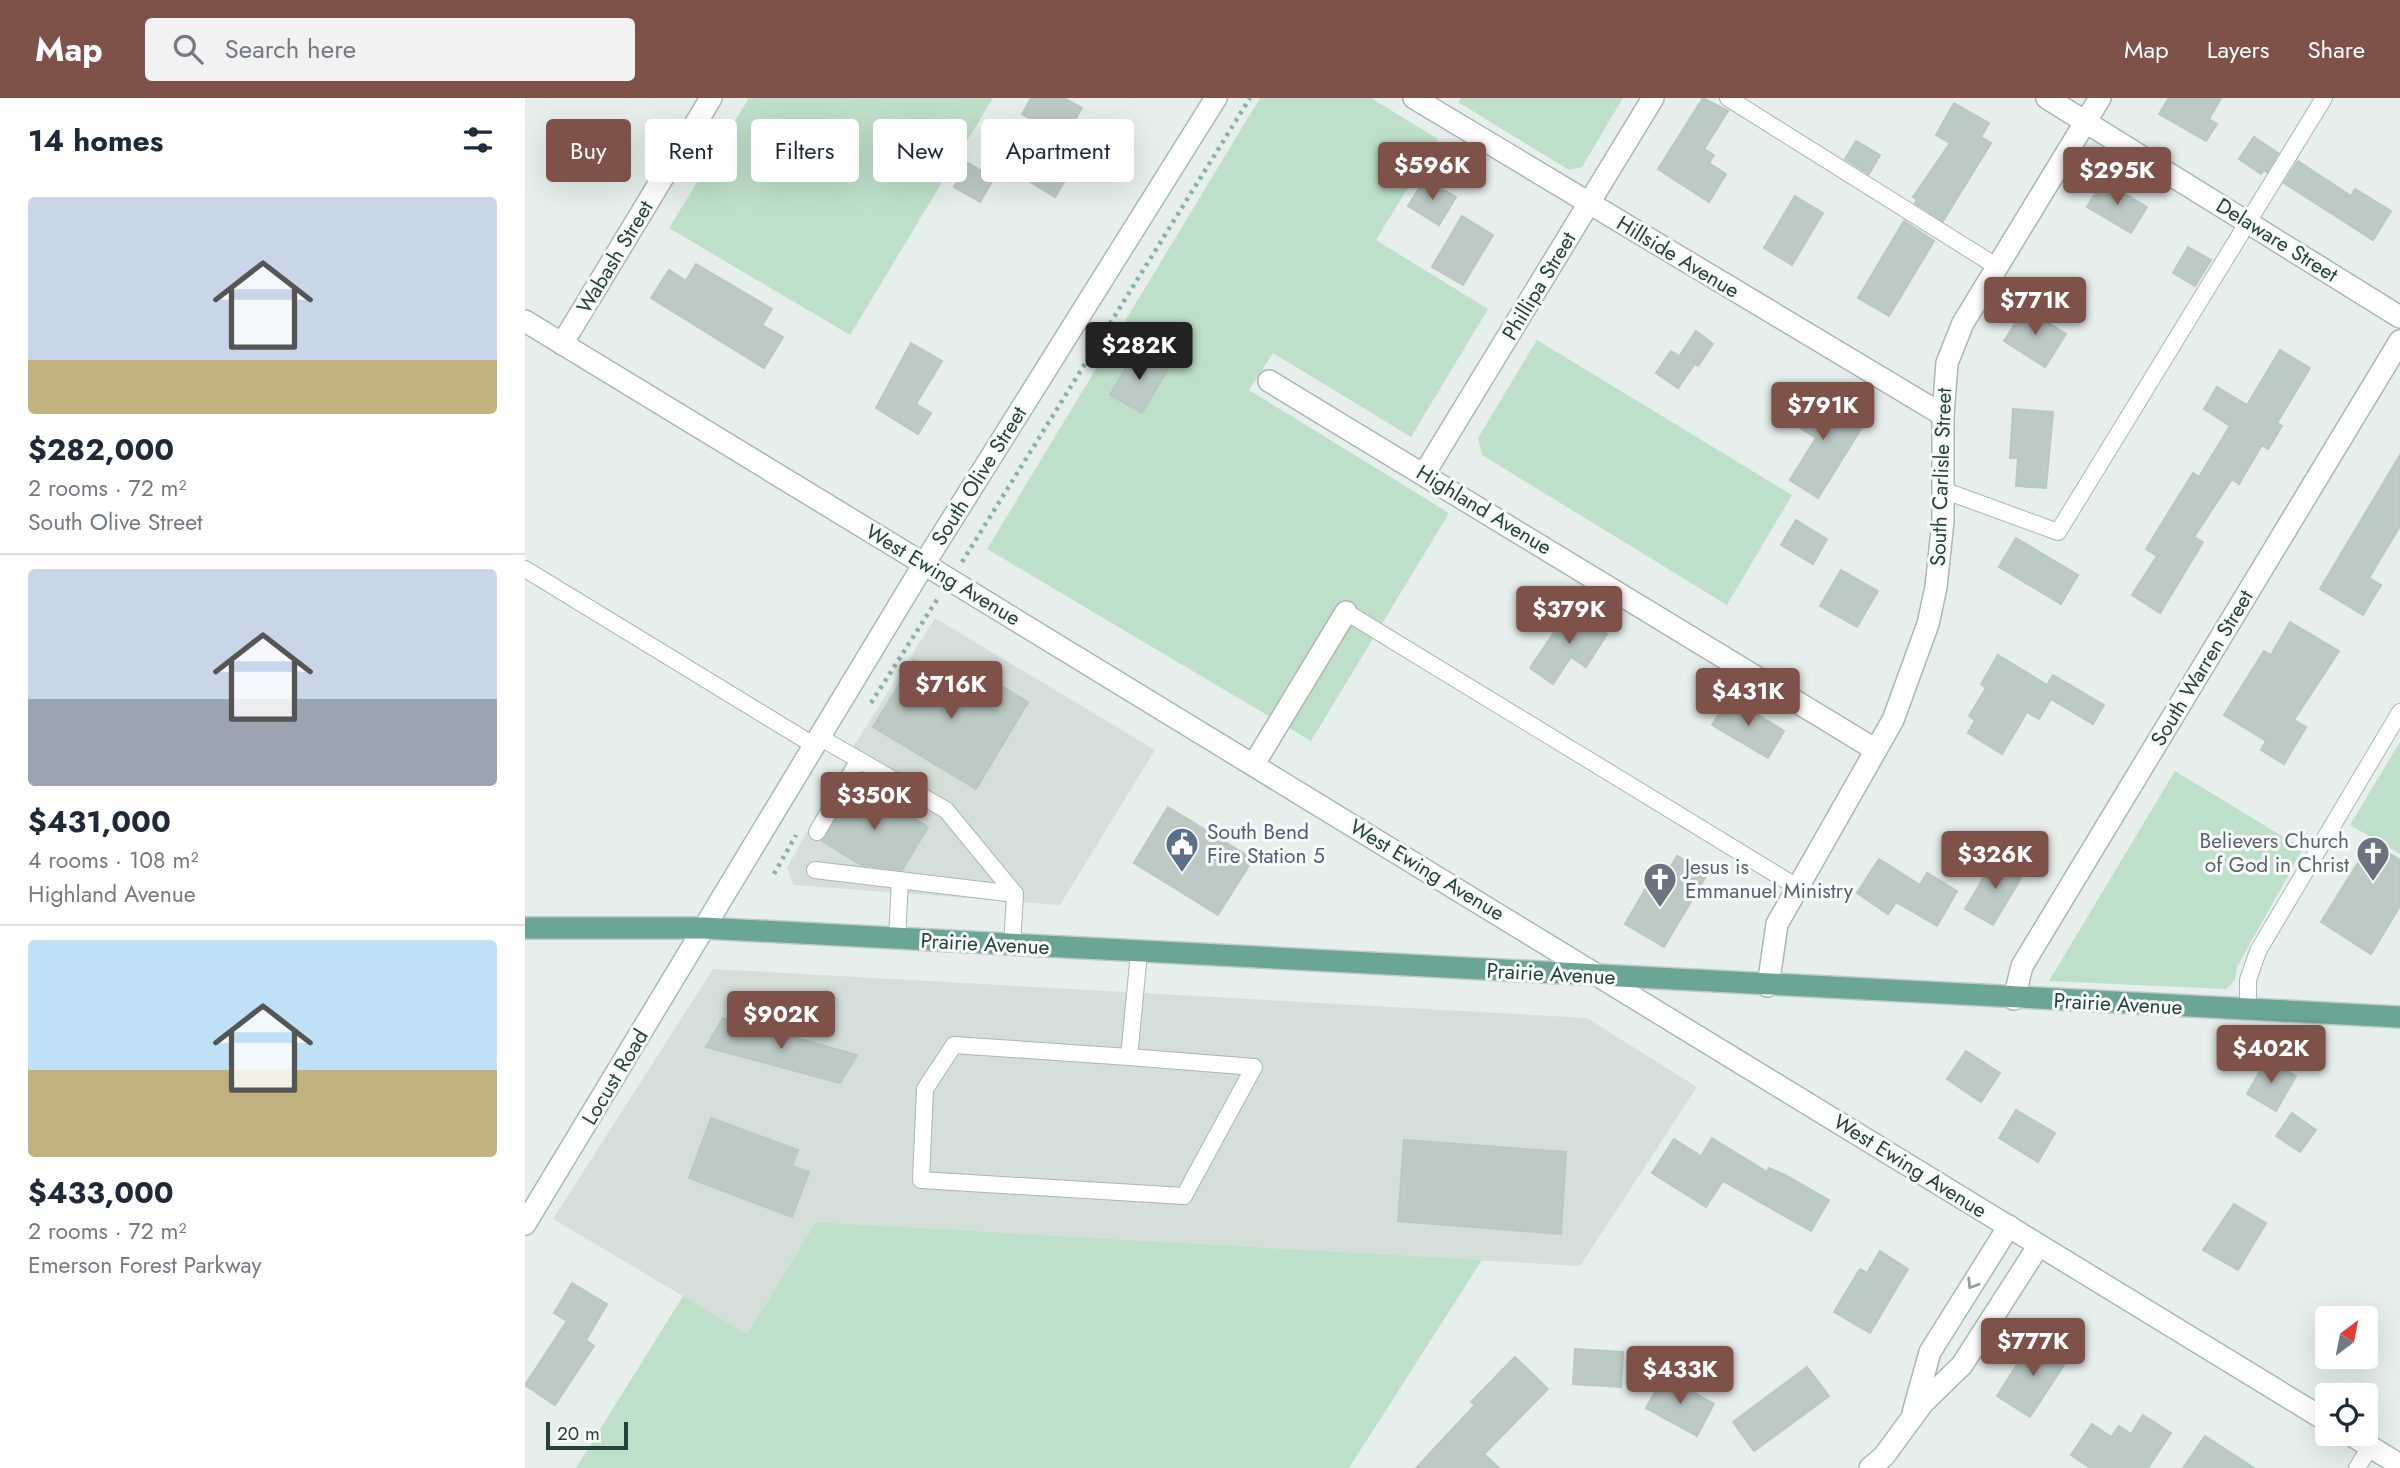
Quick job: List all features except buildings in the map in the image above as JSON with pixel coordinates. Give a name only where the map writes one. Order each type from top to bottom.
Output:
[{"type":"main road","name":"Prairie Avenue","points":[[525,928],[703,928],[2014,999],[2400,1017]]},
{"type":"street","name":"Wabash Street","points":[[562,344],[711,98]]},
{"type":"street","name":"South Olive Street","points":[[703,928],[924,564],[1216,98]]},
{"type":"street","name":"Hillside Avenue","points":[[1414,98],[1943,415]]},
{"type":"street","name":"Phillipa Street","points":[[1424,474],[1653,98]]},
{"type":"street","name":"Delaware Street","points":[[2047,98],[2400,317]]},
{"type":"street","name":"South Carlisle Street","points":[[1768,986],[1777,924],[1893,720],[1928,624],[1937,574],[1947,363],[1963,323],[2100,98]]},
{"type":"street","name":"West Ewing Avenue","points":[[525,321],[2315,1414]]},
{"type":"street","name":"South Warren Street","points":[[2014,999],[2022,966],[2400,341]]},
{"type":"street","name":"Highland Avenue","points":[[1269,381],[1876,750]]},
{"type":"street","points":[[1254,764],[1346,612]]},
{"type":"street","name":"Locust Road","points":[[525,1224],[703,928]]},
{"type":"street","points":[[1912,1416],[1930,1352],[2009,1226]]},
{"type":"street","points":[[1870,1468],[1884,1456],[1912,1416],[1962,1365],[2039,1245]]},
{"type":"street","points":[[2370,1447],[2400,1465]]},
{"type":"lane","points":[[1728,98],[1996,266]]},
{"type":"lane","points":[[1943,490],[2057,532],[2324,98]]},
{"type":"lane","points":[[525,569],[818,742],[859,760],[946,810],[1015,894],[1012,946]]},
{"type":"lane","points":[[1346,612],[1797,887]]},
{"type":"lane","points":[[2248,1010],[2248,980],[2258,951],[2400,712]]},
{"type":"lane","points":[[817,832],[859,760]]},
{"type":"lane","points":[[815,870],[1015,894]]},
{"type":"lane","points":[[897,939],[899,880]]},
{"type":"lane","points":[[1129,1057],[1139,953]]},
{"type":"lane","points":[[954,1045],[1129,1057],[1254,1067],[1184,1196],[922,1180],[925,1089],[954,1045]]},
{"type":"lane","points":[[2357,1468],[2370,1447]]},
{"type":"path","points":[[975,543],[1250,98]]},
{"type":"shaded area","points":[[935,618],[1155,750],[1060,905],[794,885],[787,868],[855,744]]},
{"type":"shaded area","points":[[713,969],[1587,1018],[1697,1087],[1580,1266],[816,1222],[747,1334],[553,1219]]},
{"type":"green space","points":[[749,98],[993,98],[967,141],[967,119],[873,119],[873,182],[942,182],[850,335],[669,228],[697,182],[737,182],[736,119]]},
{"type":"green space","points":[[1260,98],[1371,98],[1438,139],[1376,240],[1488,309],[1411,437],[1273,353],[1249,390],[1449,513],[1311,741],[987,549]]},
{"type":"green space","points":[[1461,98],[1623,98],[1582,167],[1569,170],[1458,102]]},
{"type":"green space","points":[[1537,340],[1792,495],[1727,605],[1482,455],[1478,438]]},
{"type":"green space","points":[[2400,742],[2400,854],[2350,825]]},
{"type":"green space","points":[[2175,771],[2303,849],[2237,967],[2235,980],[2226,989],[2049,981]]},
{"type":"green space","points":[[816,1222],[1482,1260],[1349,1468],[576,1468],[683,1296],[747,1334]]},
{"type":"place","name":"South Bend Fire Station 5","points":[[1182,874]]},
{"type":"place","name":"Believers Church of God in Christ","points":[[2373,883]]},
{"type":"place","name":"Jesus is Emmanuel Ministry","points":[[1660,909]]}]
